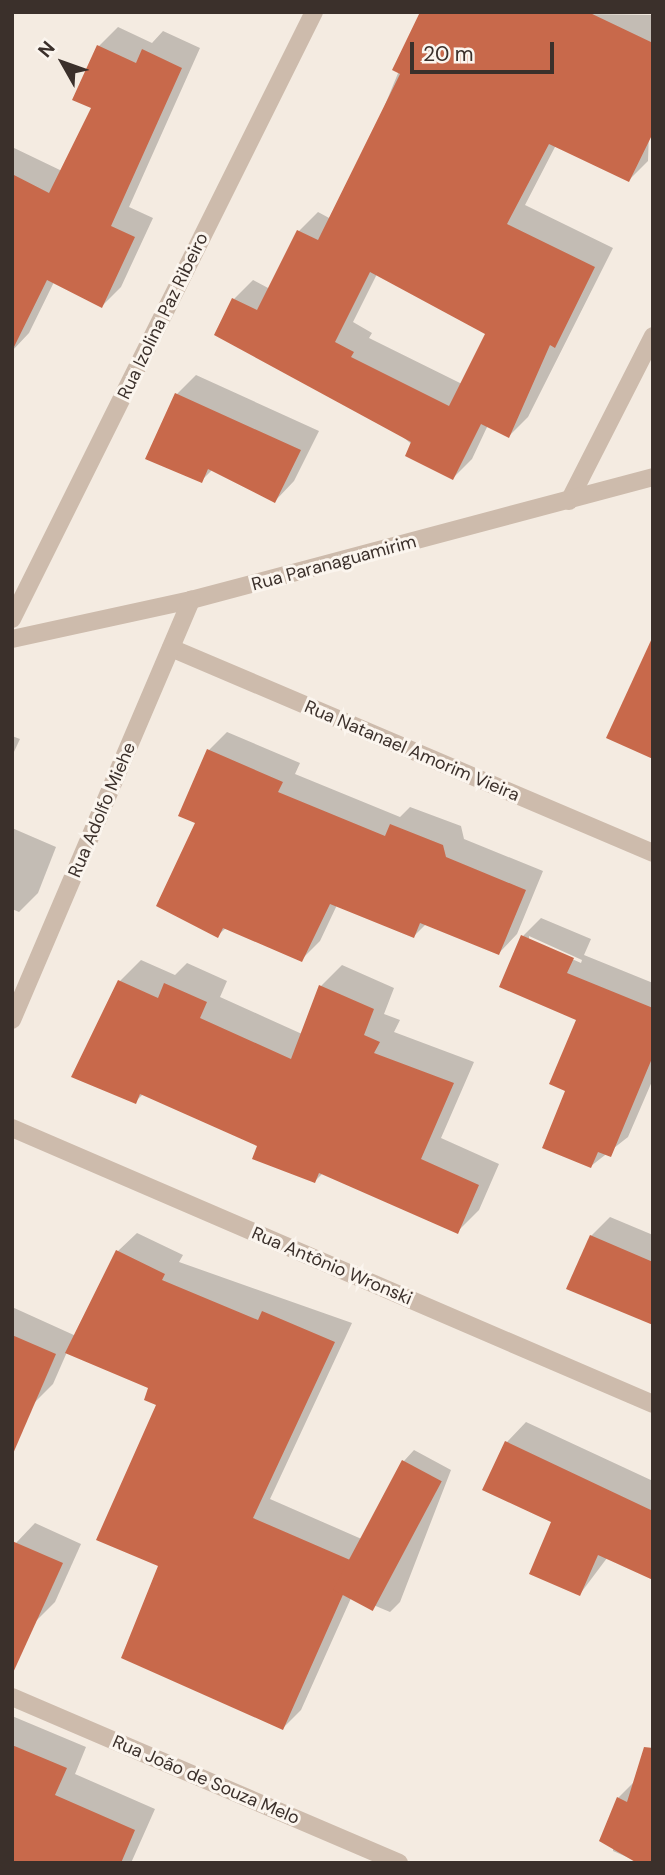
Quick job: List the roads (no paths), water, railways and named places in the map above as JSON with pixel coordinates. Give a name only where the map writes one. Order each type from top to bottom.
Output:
[{"type":"street","name":"Rua Izolina Paz Ribeiro","points":[[12,620],[314,12]]},
{"type":"street","points":[[569,501],[653,336]]},
{"type":"street","name":"Rua Paranaguamirim","points":[[12,639],[191,600],[653,477]]},
{"type":"street","name":"Rua Adolfo Miehe","points":[[12,1020],[191,600]]},
{"type":"street","name":"Rua Natanael Amorim Vieira","points":[[171,648],[653,853]]},
{"type":"street","name":"Rua Antônio Wronski","points":[[12,1128],[653,1404]]},
{"type":"street","name":"Rua João de Souza Melo","points":[[12,1697],[399,1863]]}]
